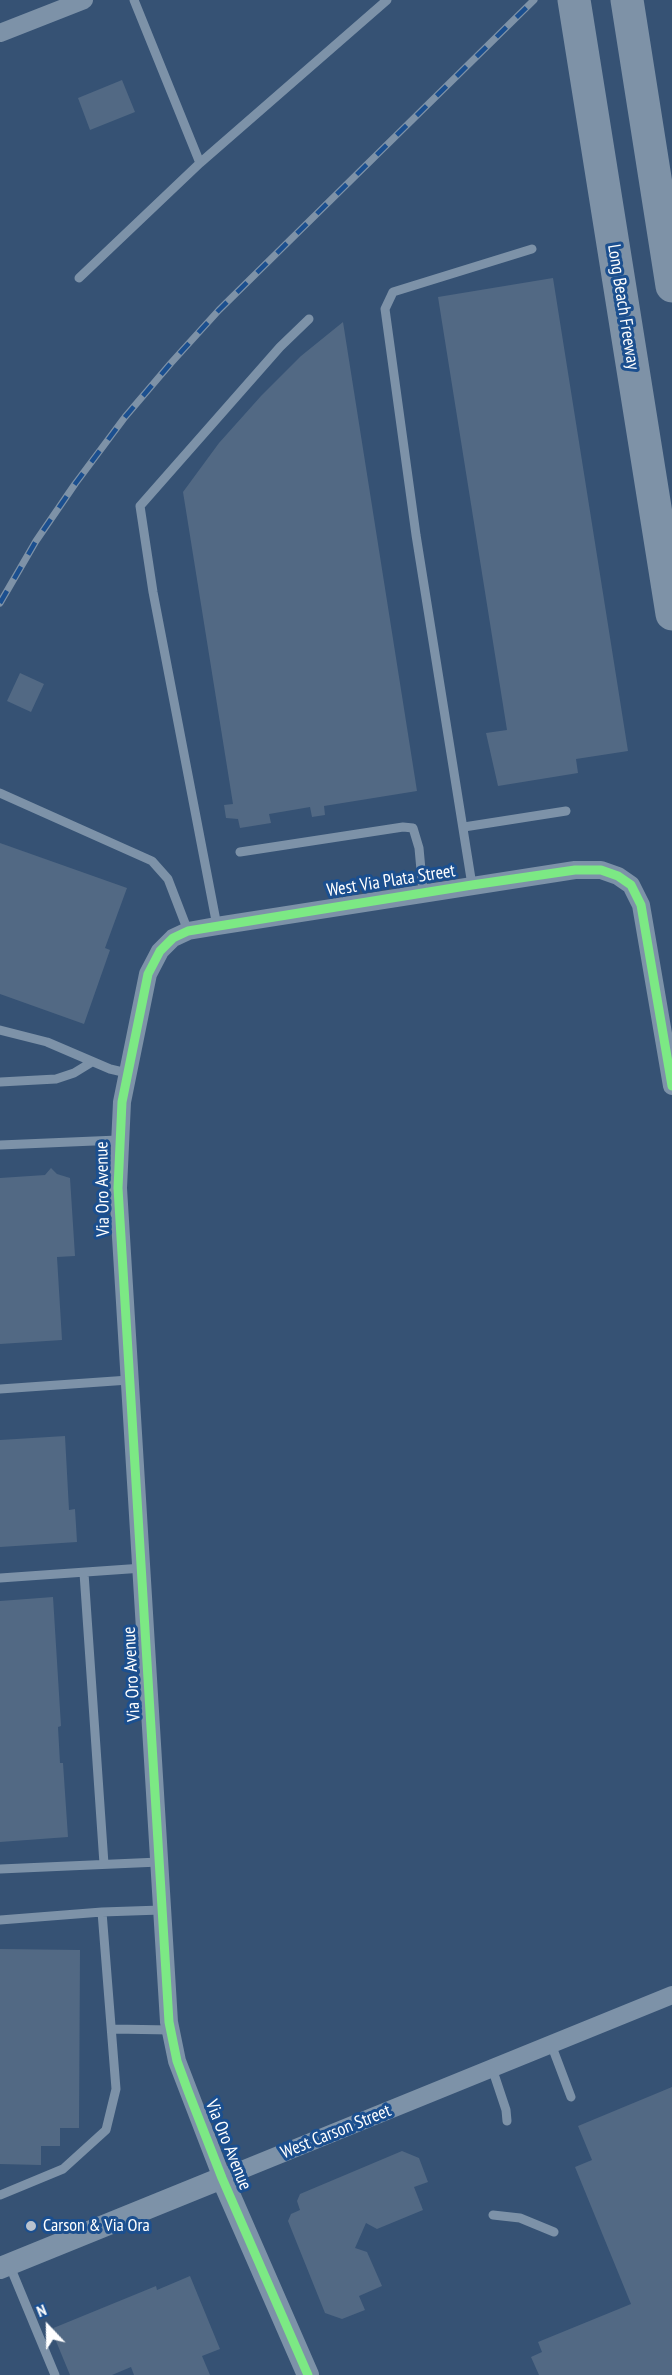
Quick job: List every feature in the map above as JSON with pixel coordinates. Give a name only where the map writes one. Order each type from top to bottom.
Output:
[{"type":"highway","name":"Long Beach Freeway","points":[[574,0],[672,614]]},
{"type":"highway","points":[[627,0],[672,286]]},
{"type":"street","points":[[0,33],[84,0]]},
{"type":"street","name":"West Via Plata Street","points":[[160,951],[172,938],[188,931],[423,892],[575,870],[601,870],[618,876],[631,885],[641,905],[672,1086]]},
{"type":"street","name":"Via Oro Avenue","points":[[160,951],[148,974],[127,1073],[118,1140],[118,1188],[143,1568],[160,1910],[171,2030],[177,2061],[222,2178],[308,2375]]},
{"type":"street","name":"West Carson Street","points":[[4,2266],[672,1995]]},
{"type":"lane","points":[[134,0],[200,163]]},
{"type":"lane","points":[[79,278],[200,163],[387,0]]},
{"type":"lane","points":[[472,885],[416,535],[385,309],[393,292],[532,249]]},
{"type":"lane","points":[[217,926],[153,592],[141,506],[280,346],[309,319]]},
{"type":"lane","points":[[0,793],[152,861],[168,879],[188,931]]},
{"type":"lane","points":[[464,827],[566,811]]},
{"type":"lane","points":[[240,852],[403,826],[413,828],[419,848],[423,892]]},
{"type":"lane","points":[[0,1030],[47,1042],[92,1062],[127,1073]]},
{"type":"lane","points":[[0,1082],[56,1079],[74,1073],[92,1062]]},
{"type":"lane","points":[[0,1145],[118,1140]]},
{"type":"lane","points":[[0,1389],[129,1380]]},
{"type":"lane","points":[[0,1578],[143,1568]]},
{"type":"lane","points":[[84,1573],[104,1864]]},
{"type":"lane","points":[[0,1869],[159,1862]]},
{"type":"lane","points":[[0,1920],[160,1910]]},
{"type":"lane","points":[[0,2195],[63,2169],[106,2130],[116,2089],[102,1912]]},
{"type":"lane","points":[[113,2029],[171,2030]]},
{"type":"lane","points":[[551,2044],[571,2097]]},
{"type":"lane","points":[[492,2068],[506,2110],[507,2121]]},
{"type":"lane","points":[[493,2215],[520,2218],[554,2232]]},
{"type":"lane","points":[[4,2266],[55,2375]]},
{"type":"building","points":[[122,80],[135,112],[90,130],[78,98]]},
{"type":"building","points":[[553,278],[628,751],[576,759],[578,773],[498,786],[486,733],[507,730],[438,297]]},
{"type":"building","points":[[343,322],[417,791],[324,806],[325,815],[312,817],[310,807],[269,814],[271,823],[240,828],[238,819],[226,818],[224,805],[233,804],[183,492],[219,443],[261,396],[301,356]]},
{"type":"building","points":[[20,673],[44,684],[31,712],[7,701]]},
{"type":"building","points":[[0,843],[127,888],[105,948],[110,950],[84,1024],[0,994]]},
{"type":"building","points":[[51,1168],[57,1174],[70,1178],[75,1256],[57,1257],[62,1340],[0,1344],[0,1178],[45,1175]]},
{"type":"building","points":[[65,1436],[69,1510],[75,1509],[77,1542],[0,1547],[0,1440]]},
{"type":"building","points":[[53,1597],[61,1726],[58,1727],[60,1763],[63,1763],[68,1837],[0,1842],[0,1601]]},
{"type":"building","points":[[0,1949],[80,1950],[79,2128],[60,2128],[60,2146],[41,2146],[41,2165],[0,2164]]},
{"type":"building","points":[[672,2087],[672,2375],[539,2375],[531,2357],[542,2352],[538,2342],[631,2304],[575,2167],[592,2160],[578,2126]]},
{"type":"building","points":[[402,2151],[419,2158],[428,2182],[414,2187],[423,2210],[377,2229],[366,2223],[355,2248],[367,2252],[382,2286],[359,2296],[365,2310],[342,2319],[325,2313],[288,2221],[291,2214],[300,2210],[297,2201],[300,2194]]},
{"type":"building","points":[[190,2276],[220,2349],[202,2356],[210,2375],[134,2375],[131,2367],[112,2375],[70,2375],[51,2329],[156,2286],[157,2290]]},
{"type":"railway","points":[[0,603],[36,541],[75,484],[125,417],[171,363],[219,310],[534,0]]},
{"type":"cycle path","points":[[308,2375],[222,2178],[177,2061],[169,2022],[118,1188],[122,1102],[148,974],[160,951],[173,938],[188,931],[472,885],[575,870],[601,870],[618,876],[631,885],[641,905],[672,1086]]},
{"type":"place","name":"Carson & Via Ora","points":[[31,2226]]}]
